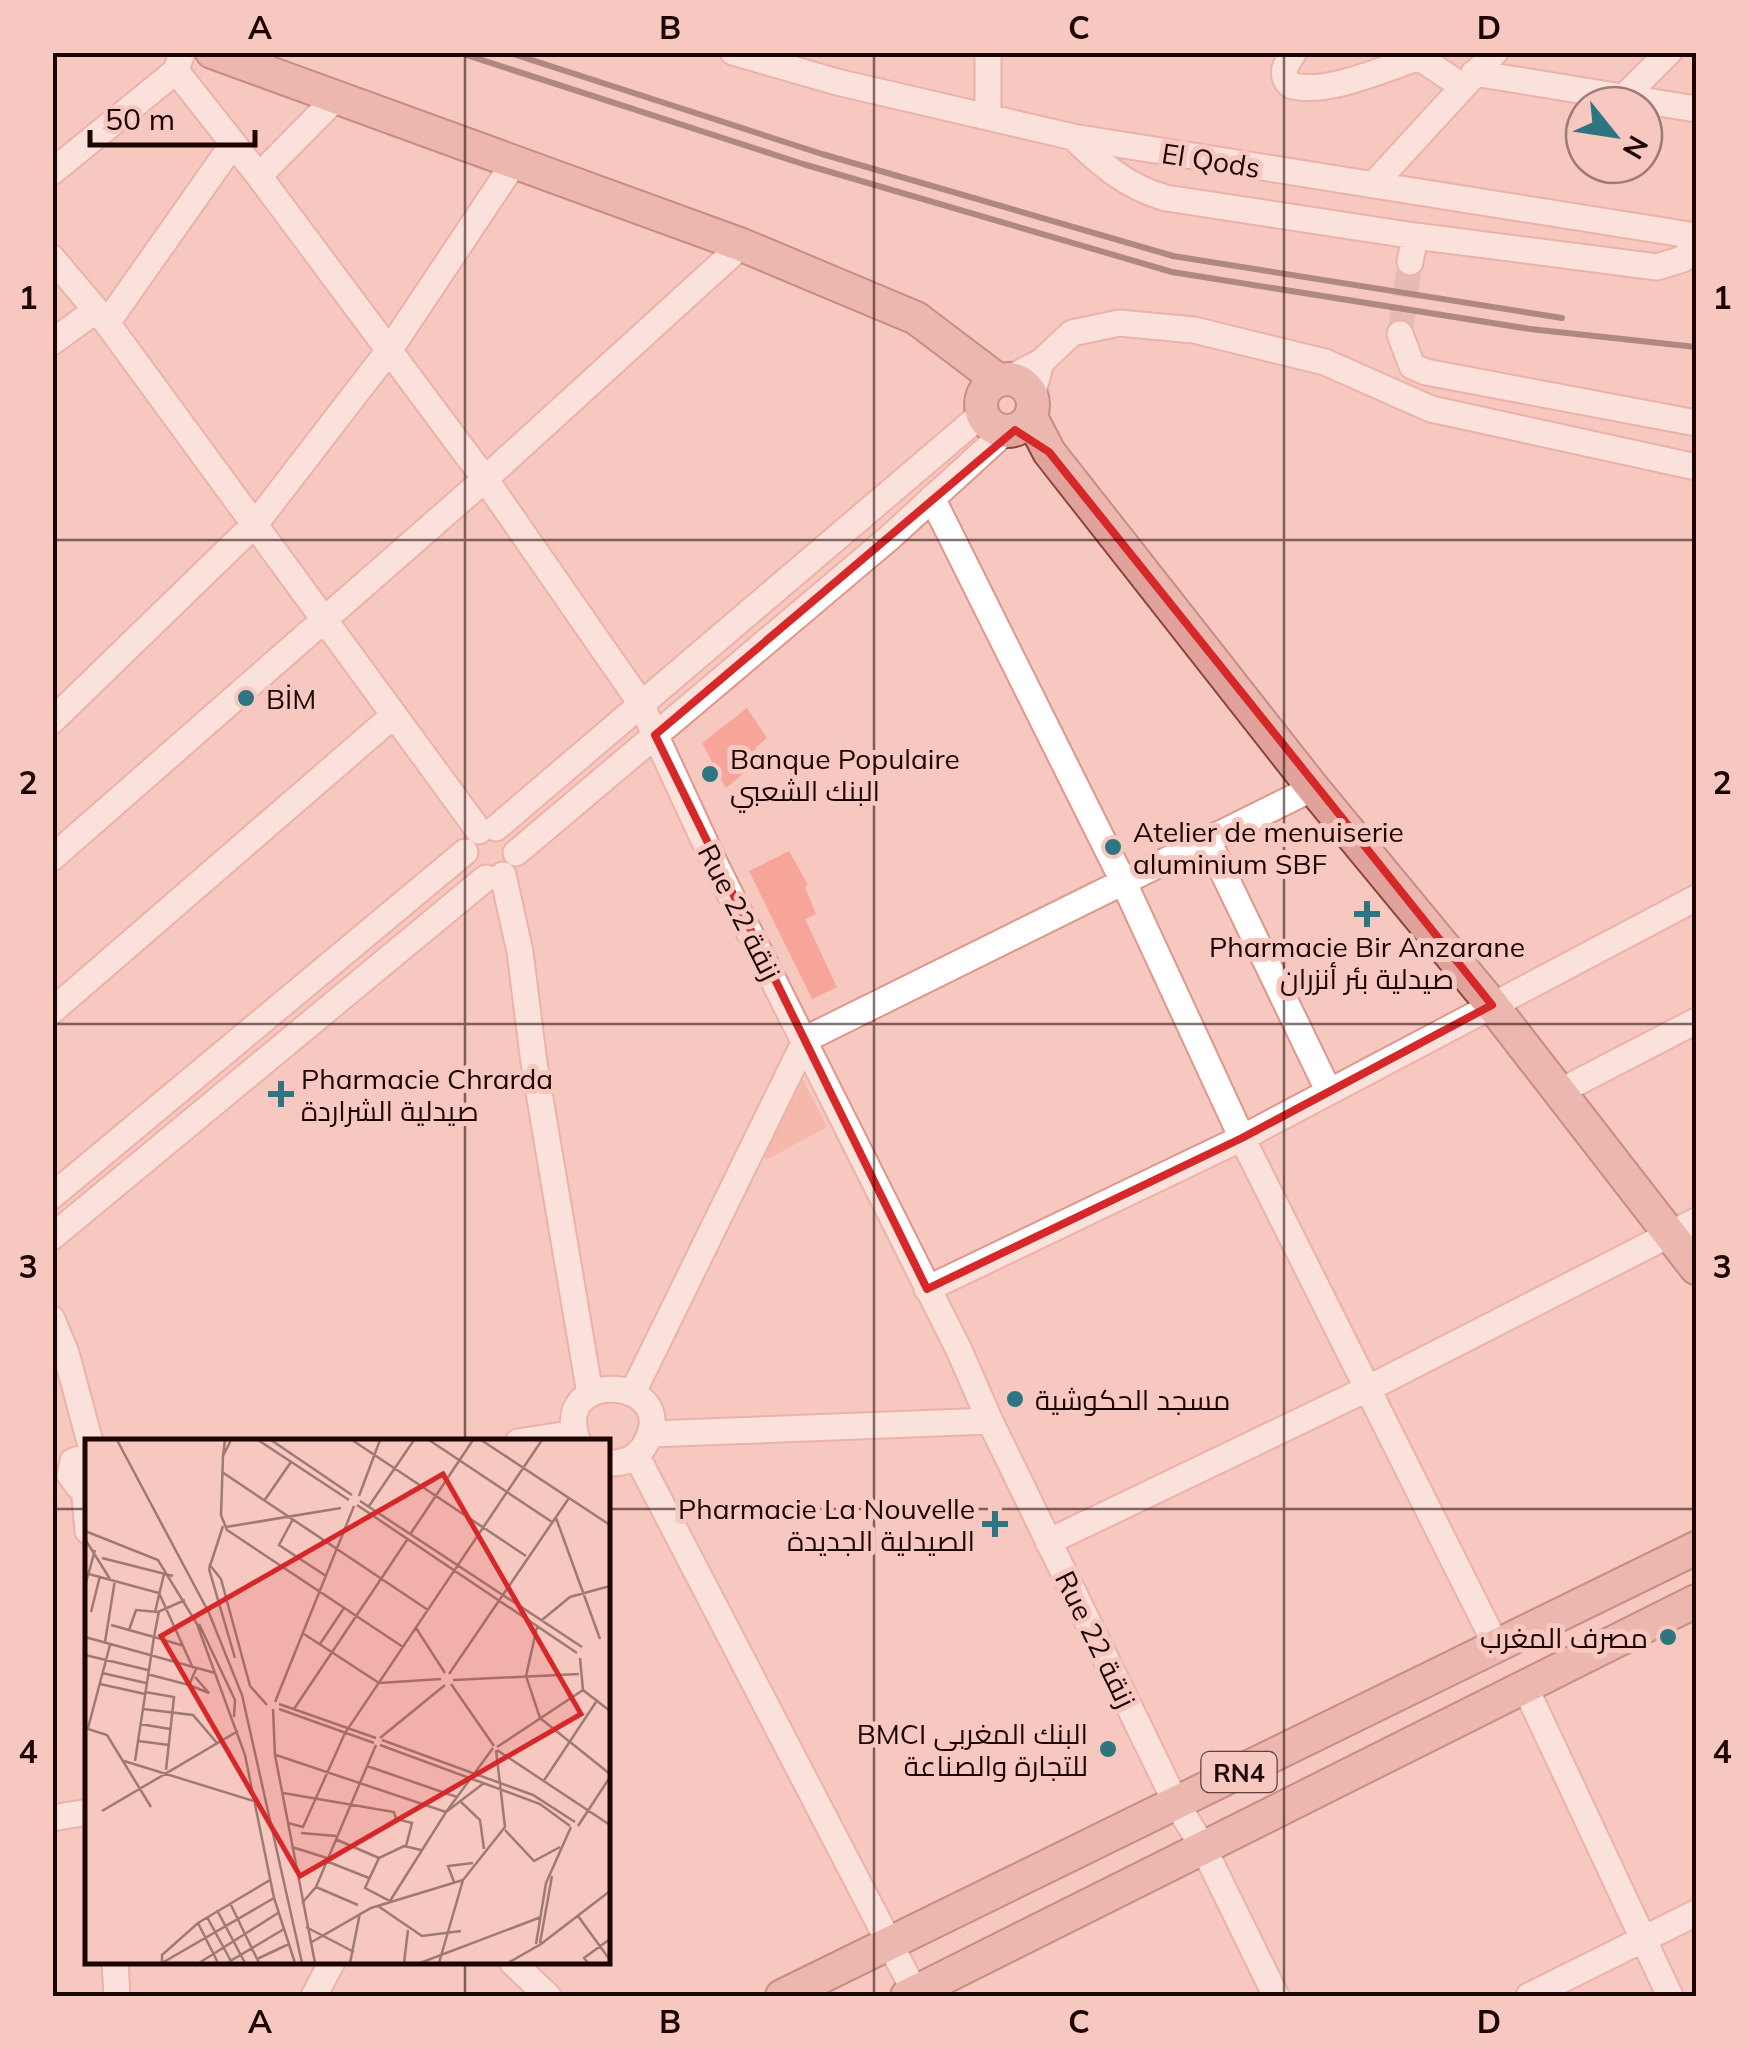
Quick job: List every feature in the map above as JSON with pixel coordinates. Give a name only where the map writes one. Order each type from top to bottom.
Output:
[{"type":"main road","points":[[212,52],[742,245],[916,318],[956,348],[1049,452],[1312,788],[1559,1092],[1684,1227],[1696,1268]]},
{"type":"main road","name":"RN4","points":[[782,1996],[1696,1548]]},
{"type":"main road","name":"RN4","points":[[913,1995],[1696,1601]]},
{"type":"street","name":"El Qods","points":[[732,52],[837,82],[1074,138],[1696,236]]},
{"type":"street","points":[[988,52],[988,116]]},
{"type":"street","points":[[1294,52],[1284,74],[1290,85],[1303,88],[1338,83],[1414,55],[1468,79],[1564,90]]},
{"type":"street","points":[[1373,186],[1495,52]]},
{"type":"street","points":[[1636,85],[1668,52]]},
{"type":"street","points":[[52,172],[179,62]]},
{"type":"street","name":"Rue 22 زنقة","points":[[179,62],[233,144],[485,478],[640,702],[746,926],[960,1350],[1048,1542],[1276,1996]]},
{"type":"street","points":[[259,176],[336,98]]},
{"type":"street","points":[[1664,104],[1696,109]]},
{"type":"street","points":[[1074,138],[1121,180],[1152,194],[1414,236],[1657,268],[1683,259],[1696,244]]},
{"type":"street","points":[[52,342],[101,317],[233,144]]},
{"type":"street","points":[[52,721],[256,524],[390,349],[514,164]]},
{"type":"street","points":[[1410,262],[1414,236]]},
{"type":"street","points":[[52,858],[485,478],[742,245]]},
{"type":"street","points":[[52,258],[256,524],[480,837]]},
{"type":"street","points":[[52,1237],[502,869],[932,498],[1042,362],[1072,333],[1119,323],[1194,330],[1325,362],[1431,408],[1696,467]]},
{"type":"street","points":[[1400,334],[1412,366],[1426,372],[1696,422]]},
{"type":"street","points":[[52,1196],[640,702],[1007,405]]},
{"type":"street","points":[[932,498],[1123,882],[1242,1138],[1496,1645]]},
{"type":"street","points":[[52,1011],[393,716]]},
{"type":"street","points":[[633,1392],[806,1040],[1312,788]]},
{"type":"street","points":[[480,837],[471,868],[502,869]]},
{"type":"street","points":[[480,837],[511,837],[502,869],[520,952],[534,1064],[590,1394]]},
{"type":"street","points":[[1208,841],[1329,1092]]},
{"type":"street","points":[[927,1290],[1242,1138],[1696,898]]},
{"type":"street","points":[[1559,1092],[1696,1022]]},
{"type":"street","points":[[1048,1542],[1369,1388],[1684,1227]]},
{"type":"street","points":[[52,1319],[66,1353],[89,1439]]},
{"type":"street","points":[[576,1437],[576,1412],[590,1394],[611,1386],[633,1392],[648,1410],[643,1445],[891,1941],[913,1995]]},
{"type":"street","points":[[610,1463],[624,1462],[643,1445],[990,1420]]},
{"type":"street","points":[[72,1474],[85,1520]]},
{"type":"street","points":[[1525,1687],[1670,1996]]},
{"type":"street","points":[[52,1818],[85,1812]]},
{"type":"street","points":[[1528,1996],[1696,1913]]},
{"type":"street","points":[[115,1964],[117,1996]]},
{"type":"street","points":[[314,1996],[331,1964]]},
{"type":"street","points":[[514,1964],[548,1996]]},
{"type":"highlighted area","points":[[1015,430],[1049,452],[1492,1005],[1242,1138],[927,1289],[655,735]]},
{"type":"building","points":[[747,708],[767,738],[755,748],[761,759],[726,788],[702,743]]},
{"type":"building","points":[[789,851],[808,885],[805,887],[816,914],[805,919],[837,987],[812,999],[749,871]]},
{"type":"building","points":[[801,1075],[827,1127],[766,1160],[759,1143]]},
{"type":"tunnel","points":[[1400,334],[1410,262]]},
{"type":"railway","points":[[457,52],[803,164],[1172,272],[1530,329],[1696,347]]},
{"type":"railway","points":[[507,52],[822,154],[1173,256],[1562,318]]},
{"type":"place","name":"BİM","points":[[246,698]]},
{"type":"place","name":"Banque Populaire البنك الشعبي","points":[[710,774]]},
{"type":"place","name":"Atelier de menuiserie aluminium SBF","points":[[1113,847]]},
{"type":"place","name":"Pharmacie Bir Anzarane صيدلية بئر أنزران","points":[[1367,914]]},
{"type":"place","name":"Pharmacie Chrarda صيدلية الشراردة","points":[[281,1094]]},
{"type":"place","name":"مسجد الحكوشية","points":[[1015,1399]]},
{"type":"place","name":"Pharmacie La Nouvelle الصيدلية الجديدة","points":[[995,1524]]},
{"type":"place","name":"مصرف المغرب","points":[[1668,1637]]},
{"type":"place","name":"BMCI البنك المغربي للتجارة والصناعة","points":[[1108,1749]]}]
